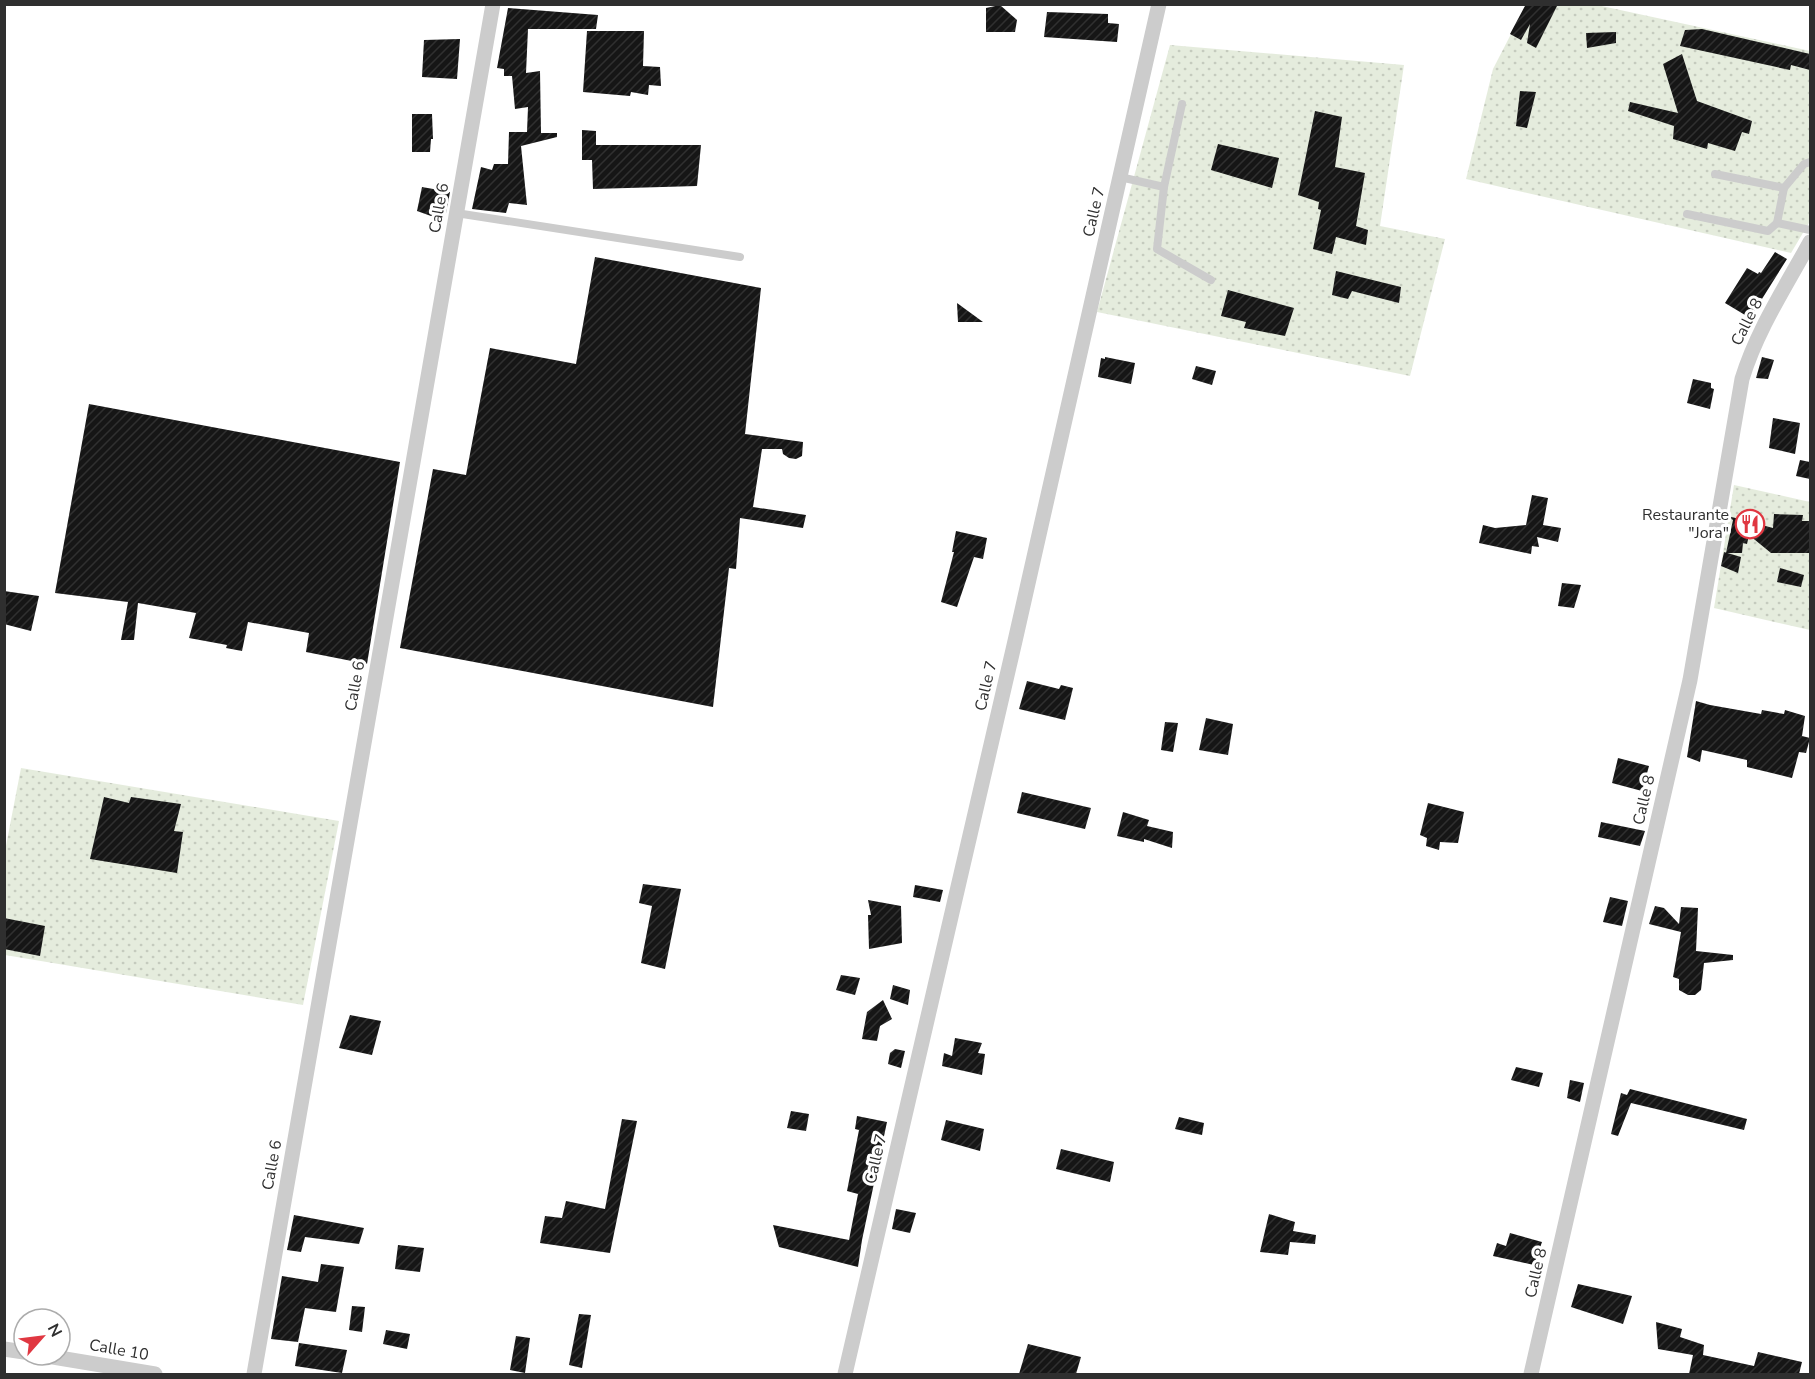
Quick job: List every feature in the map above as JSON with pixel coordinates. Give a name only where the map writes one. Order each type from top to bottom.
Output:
[{"type":"street","name":"Calle 6","points":[[254,1374],[493,4]]},
{"type":"street","name":"Calle 7","points":[[845,1374],[1160,4]]},
{"type":"street","name":"Calle 8","points":[[1531,1374],[1690,680],[1742,379],[1757,336],[1810,242]]},
{"type":"street","name":"Calle 10","points":[[72,1360],[155,1374]]},
{"type":"lane","points":[[1182,104],[1164,187],[1157,249],[1211,280]]},
{"type":"lane","points":[[1687,214],[1768,231],[1777,222],[1784,188],[1804,164],[1810,162]]},
{"type":"lane","points":[[1715,174],[1784,188]]},
{"type":"lane","points":[[1120,177],[1164,187]]},
{"type":"lane","points":[[456,213],[740,257]]},
{"type":"lane","points":[[1777,222],[1810,230]]},
{"type":"green space","points":[[1526,5],[1597,5],[1810,51],[1810,221],[1791,253],[1466,179],[1493,69]]},
{"type":"green space","points":[[1170,45],[1404,65],[1380,226],[1445,239],[1410,376],[1097,312]]},
{"type":"green space","points":[[1734,485],[1810,502],[1810,630],[1714,608]]},
{"type":"green space","points":[[21,768],[339,821],[303,1005],[5,955],[5,851]]},
{"type":"building","points":[[1526,4],[1558,4],[1536,48],[1527,43],[1530,24],[1521,40],[1510,34]]},
{"type":"building","points":[[1000,5],[1017,20],[1015,32],[986,32],[986,8]]},
{"type":"building","points":[[508,8],[598,15],[596,29],[528,29],[526,73],[540,71],[541,133],[557,133],[557,137],[521,146],[527,205],[509,203],[506,213],[472,209],[481,167],[492,170],[494,164],[508,164],[509,132],[527,132],[528,107],[515,109],[512,76],[504,76],[504,69],[497,68]]},
{"type":"building","points":[[1047,12],[1108,14],[1108,23],[1119,24],[1117,42],[1044,37]]},
{"type":"building","points":[[1702,29],[1810,54],[1810,70],[1791,65],[1790,70],[1680,46],[1685,30]]},
{"type":"building","points":[[587,31],[644,31],[643,66],[660,67],[661,86],[649,85],[648,95],[631,92],[630,96],[583,92]]},
{"type":"building","points":[[1616,32],[1616,43],[1587,48],[1586,33]]},
{"type":"building","points":[[460,39],[457,79],[422,77],[424,40]]},
{"type":"building","points":[[1682,54],[1697,101],[1752,121],[1749,134],[1742,132],[1735,151],[1708,143],[1707,149],[1673,139],[1674,126],[1628,111],[1630,102],[1678,113],[1663,64]]},
{"type":"building","points":[[1520,91],[1536,92],[1527,128],[1516,126]]},
{"type":"building","points":[[1315,111],[1342,117],[1335,167],[1365,173],[1356,226],[1368,230],[1366,245],[1336,237],[1332,254],[1313,249],[1321,210],[1318,209],[1319,202],[1298,195]]},
{"type":"building","points":[[412,114],[432,114],[433,139],[431,139],[430,152],[412,152]]},
{"type":"building","points":[[582,130],[596,131],[596,145],[701,145],[697,186],[593,189],[592,160],[582,160]]},
{"type":"building","points":[[1218,144],[1279,158],[1272,188],[1211,170]]},
{"type":"building","points":[[422,187],[450,192],[446,213],[431,216],[417,211]]},
{"type":"building","points":[[1775,252],[1787,259],[1750,318],[1725,303],[1747,268],[1758,274],[1761,273]]},
{"type":"building","points":[[595,257],[761,288],[745,434],[803,442],[802,456],[796,459],[783,454],[782,449],[762,449],[753,507],[806,515],[803,528],[740,518],[736,569],[729,568],[713,707],[400,648],[433,469],[466,475],[490,348],[576,364]]},
{"type":"building","points":[[1336,271],[1401,287],[1399,303],[1352,291],[1348,299],[1332,295]]},
{"type":"building","points":[[1228,290],[1294,308],[1285,336],[1244,328],[1246,322],[1221,316]]},
{"type":"building","points":[[957,303],[983,322],[958,322]]},
{"type":"building","points":[[1105,357],[1135,363],[1131,384],[1098,377],[1101,358],[1105,359]]},
{"type":"building","points":[[1762,357],[1774,360],[1768,379],[1756,378]]},
{"type":"building","points":[[1196,366],[1216,371],[1212,385],[1192,379]]},
{"type":"building","points":[[1693,379],[1711,383],[1711,388],[1714,389],[1710,409],[1687,403]]},
{"type":"building","points":[[89,404],[400,462],[367,664],[306,652],[309,633],[248,622],[242,651],[226,648],[227,645],[189,638],[196,613],[138,603],[134,640],[121,640],[128,602],[55,593]]},
{"type":"building","points":[[1773,418],[1800,423],[1795,454],[1769,448]]},
{"type":"building","points":[[1800,460],[1810,462],[1810,479],[1796,476]]},
{"type":"building","points":[[1532,495],[1548,498],[1543,525],[1561,528],[1558,542],[1537,537],[1539,547],[1532,546],[1531,554],[1479,543],[1483,525],[1495,528],[1526,525]]},
{"type":"building","points":[[1774,514],[1803,515],[1802,521],[1810,521],[1810,553],[1771,553],[1749,535],[1747,544],[1743,543],[1742,553],[1726,553],[1733,520],[1728,516],[1773,528]]},
{"type":"building","points":[[956,531],[987,538],[983,559],[974,557],[957,607],[941,602],[954,552],[952,552]]},
{"type":"building","points":[[1724,552],[1741,557],[1738,573],[1721,566]]},
{"type":"building","points":[[1780,568],[1804,575],[1801,587],[1777,582]]},
{"type":"building","points":[[1562,583],[1581,585],[1574,608],[1558,606]]},
{"type":"building","points":[[4,591],[39,596],[31,631],[4,624]]},
{"type":"building","points":[[1027,681],[1059,689],[1061,685],[1073,688],[1065,720],[1019,709]]},
{"type":"building","points":[[1696,701],[1761,714],[1762,710],[1784,714],[1785,710],[1805,716],[1802,736],[1810,738],[1806,753],[1799,752],[1792,778],[1747,767],[1747,760],[1702,750],[1700,762],[1687,757]]},
{"type":"building","points":[[1206,718],[1233,724],[1228,755],[1199,750]]},
{"type":"building","points":[[1165,722],[1178,723],[1173,752],[1161,750]]},
{"type":"building","points":[[1618,758],[1649,766],[1642,791],[1612,783]]},
{"type":"building","points":[[1022,792],[1091,808],[1085,829],[1017,813]]},
{"type":"building","points":[[104,797],[129,803],[131,797],[181,804],[174,831],[183,832],[177,873],[90,859]]},
{"type":"building","points":[[1428,803],[1464,812],[1458,843],[1440,842],[1439,850],[1426,846],[1427,838],[1420,835]]},
{"type":"building","points":[[1123,812],[1149,820],[1147,826],[1173,832],[1172,848],[1144,839],[1144,842],[1117,836]]},
{"type":"building","points":[[1601,822],[1645,831],[1640,846],[1598,837]]},
{"type":"building","points":[[643,884],[681,889],[665,969],[641,963],[652,906],[639,903]]},
{"type":"building","points":[[915,885],[943,890],[940,902],[913,897]]},
{"type":"building","points":[[1610,897],[1628,901],[1622,926],[1603,922]]},
{"type":"building","points":[[868,900],[901,906],[902,943],[869,949],[868,915],[871,915]]},
{"type":"building","points":[[1655,906],[1664,908],[1679,924],[1681,907],[1698,908],[1696,951],[1733,955],[1733,960],[1704,963],[1701,990],[1695,995],[1688,995],[1679,990],[1679,979],[1673,977],[1681,932],[1649,924]]},
{"type":"building","points":[[4,918],[45,926],[40,956],[4,949]]},
{"type":"building","points":[[841,975],[860,978],[855,995],[836,990]]},
{"type":"building","points":[[893,985],[910,990],[908,1005],[890,999]]},
{"type":"building","points":[[883,1000],[892,1019],[880,1026],[877,1041],[862,1039],[867,1012]]},
{"type":"building","points":[[350,1015],[381,1021],[372,1055],[339,1048]]},
{"type":"building","points":[[955,1038],[982,1043],[978,1053],[985,1054],[982,1075],[942,1066],[944,1053],[952,1056]]},
{"type":"building","points":[[895,1049],[905,1051],[901,1068],[888,1064],[890,1053]]},
{"type":"building","points":[[1516,1067],[1543,1073],[1539,1087],[1511,1080]]},
{"type":"building","points":[[1570,1080],[1584,1083],[1580,1102],[1567,1098]]},
{"type":"building","points":[[1630,1089],[1747,1119],[1744,1130],[1631,1103],[1618,1136],[1611,1134],[1621,1093],[1627,1095]]},
{"type":"building","points":[[791,1111],[809,1114],[806,1131],[787,1128]]},
{"type":"building","points":[[857,1116],[887,1122],[858,1267],[779,1247],[773,1225],[849,1240],[858,1194],[847,1191],[859,1130],[855,1129]]},
{"type":"building","points":[[1179,1117],[1204,1123],[1202,1135],[1175,1129]]},
{"type":"building","points":[[622,1119],[637,1121],[610,1253],[540,1243],[545,1216],[562,1218],[566,1201],[605,1209]]},
{"type":"building","points":[[946,1120],[984,1129],[980,1151],[941,1140]]},
{"type":"building","points":[[1061,1149],[1114,1162],[1110,1182],[1056,1169]]},
{"type":"building","points":[[896,1209],[916,1213],[910,1233],[892,1229]]},
{"type":"building","points":[[1269,1214],[1295,1222],[1293,1231],[1316,1235],[1315,1244],[1290,1242],[1288,1255],[1260,1252]]},
{"type":"building","points":[[294,1215],[364,1228],[359,1244],[305,1237],[301,1252],[287,1250]]},
{"type":"building","points":[[1510,1233],[1542,1242],[1534,1265],[1493,1256],[1497,1243],[1506,1246]]},
{"type":"building","points":[[398,1245],[424,1248],[420,1272],[395,1269]]},
{"type":"building","points":[[321,1264],[344,1267],[336,1312],[305,1308],[298,1342],[271,1339],[282,1276],[318,1282]]},
{"type":"building","points":[[1578,1284],[1632,1296],[1623,1324],[1571,1307]]},
{"type":"building","points":[[352,1306],[365,1307],[362,1332],[349,1330]]},
{"type":"building","points":[[579,1314],[591,1315],[582,1368],[569,1365]]},
{"type":"building","points":[[1656,1322],[1682,1329],[1680,1337],[1704,1345],[1703,1355],[1754,1366],[1758,1352],[1802,1362],[1799,1374],[1689,1374],[1693,1355],[1658,1349]]},
{"type":"building","points":[[386,1330],[410,1334],[407,1349],[383,1344]]},
{"type":"building","points":[[516,1336],[530,1338],[525,1373],[510,1370]]},
{"type":"building","points":[[299,1343],[347,1350],[342,1373],[295,1366]]},
{"type":"building","points":[[1028,1344],[1081,1357],[1076,1374],[1019,1374]]},
{"type":"place","name":"Restaurante \"Jora\"","points":[[1750,524]]}]
